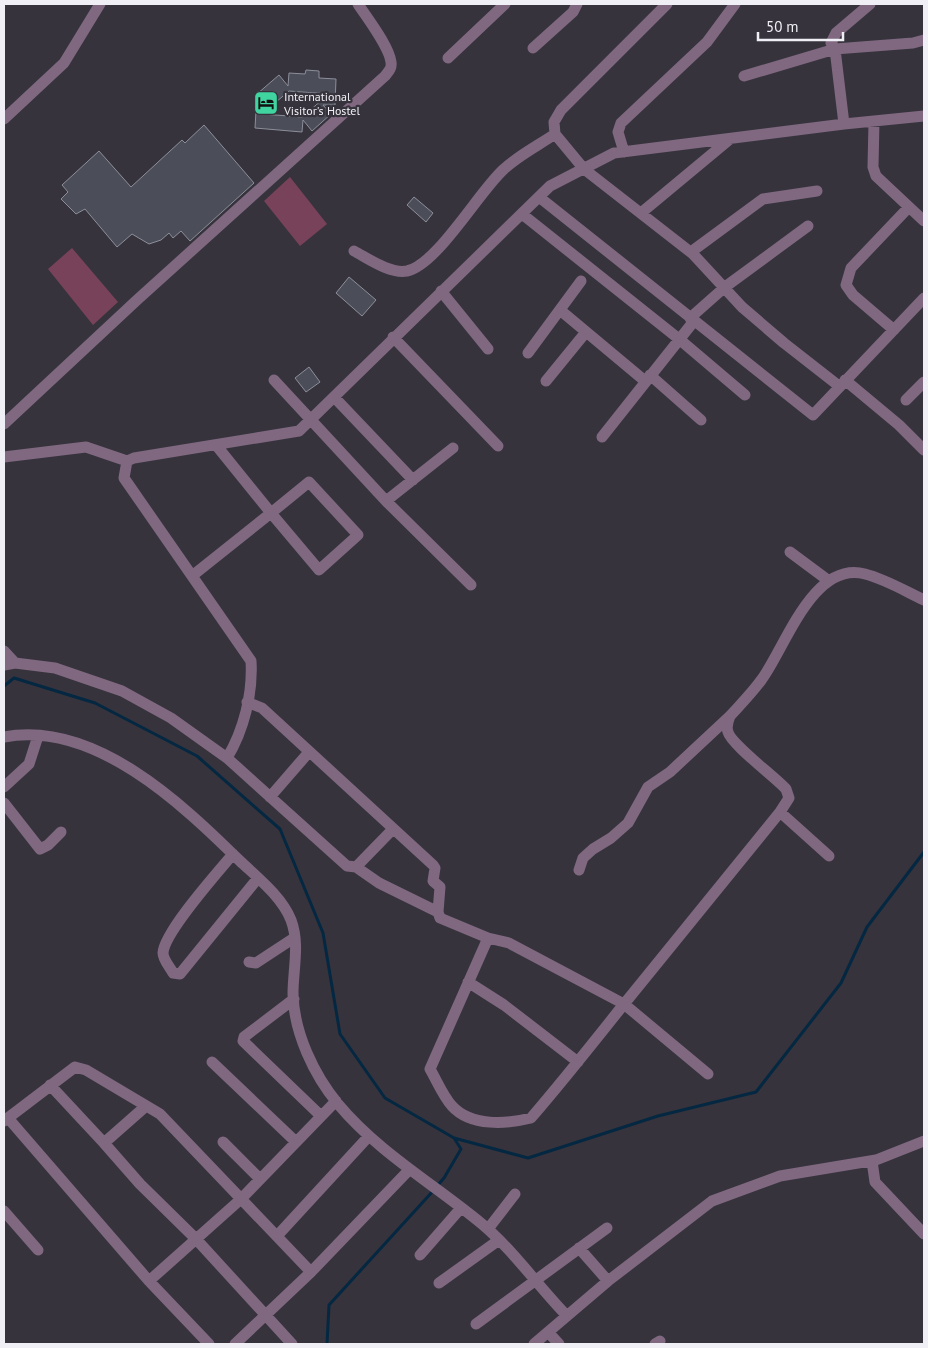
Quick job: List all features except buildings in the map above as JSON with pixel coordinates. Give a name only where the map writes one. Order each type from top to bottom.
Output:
[{"type":"street","points":[[4,119],[64,63],[100,4]]},
{"type":"street","points":[[4,424],[137,300],[385,76],[391,68],[391,60],[384,44],[358,4]]},
{"type":"street","points":[[448,58],[505,4]]},
{"type":"street","points":[[533,48],[573,12],[577,4]]},
{"type":"street","points":[[667,4],[561,110],[554,122],[555,134],[584,169],[693,254],[742,306],[784,343],[899,425],[924,450]]},
{"type":"street","points":[[624,152],[618,132],[621,123],[707,42],[735,4]]},
{"type":"street","points":[[844,124],[835,49],[831,42],[836,33],[870,4]]},
{"type":"street","points":[[744,76],[835,49],[913,43],[924,40]]},
{"type":"street","points":[[4,457],[86,447],[127,461],[134,458],[300,431],[393,337],[550,186],[614,153],[844,124],[924,116]]},
{"type":"street","points":[[874,121],[873,167],[876,176],[924,221]]},
{"type":"street","points":[[354,251],[391,270],[408,271],[421,264],[451,235],[494,179],[506,167],[555,134]]},
{"type":"street","points":[[641,213],[730,138]]},
{"type":"street","points":[[693,254],[695,249],[763,198],[817,191]]},
{"type":"street","points":[[539,197],[813,415],[924,298]]},
{"type":"street","points":[[894,330],[853,295],[846,284],[851,268],[909,206]]},
{"type":"street","points":[[522,214],[679,339],[745,395]]},
{"type":"street","points":[[602,436],[692,320],[725,287],[808,226]]},
{"type":"street","points":[[528,353],[581,281]]},
{"type":"street","points":[[441,291],[488,349]]},
{"type":"street","points":[[560,310],[701,420]]},
{"type":"street","points":[[546,381],[586,332]]},
{"type":"street","points":[[393,337],[498,446]]},
{"type":"street","points":[[274,380],[386,501],[471,585]]},
{"type":"street","points":[[906,400],[924,382]]},
{"type":"street","points":[[334,397],[413,480]]},
{"type":"street","points":[[192,576],[271,513],[309,482],[358,535],[319,570],[271,513],[216,445]]},
{"type":"street","points":[[386,501],[453,448]]},
{"type":"street","points":[[127,461],[124,478],[251,661],[252,681],[238,740],[227,758]]},
{"type":"street","points":[[790,552],[829,581]]},
{"type":"street","points":[[579,870],[584,858],[593,849],[611,838],[628,823],[648,787],[670,772],[730,716],[762,679],[811,597],[829,581],[848,573],[864,573],[924,600]]},
{"type":"street","points":[[4,651],[9,664],[55,668],[122,692],[171,718],[227,758],[342,863],[347,866],[356,867],[380,883],[438,912]]},
{"type":"street","points":[[247,702],[262,708],[435,868],[434,881],[440,887],[438,912],[440,918],[488,938],[509,943],[624,1004],[708,1074]]},
{"type":"street","points":[[488,938],[430,1069],[452,1106],[462,1115],[491,1124],[531,1118],[780,812],[789,798],[786,789],[737,744],[728,732],[730,716]]},
{"type":"street","points":[[4,737],[20,734],[71,740],[127,765],[173,801],[258,878],[282,904],[291,920],[294,938],[294,999],[305,1048],[336,1101],[369,1136],[409,1170],[488,1229],[567,1316]]},
{"type":"street","points":[[4,787],[29,764],[38,736]]},
{"type":"street","points":[[270,797],[309,752]]},
{"type":"street","points":[[4,803],[40,850],[61,832]]},
{"type":"street","points":[[780,812],[829,856]]},
{"type":"street","points":[[356,867],[393,829]]},
{"type":"street","points":[[233,854],[190,907],[167,941],[163,952],[165,960],[173,973],[180,974],[258,878]]},
{"type":"street","points":[[248,962],[256,963],[294,938]]},
{"type":"street","points":[[468,982],[504,1004],[578,1062]]},
{"type":"street","points":[[294,999],[244,1037],[243,1041],[321,1116]]},
{"type":"street","points":[[212,1062],[296,1142]]},
{"type":"street","points":[[209,1344],[149,1281],[6,1120],[75,1067],[86,1070],[160,1114],[311,1272]]},
{"type":"street","points":[[50,1085],[140,1184],[196,1239],[292,1344]]},
{"type":"street","points":[[149,1281],[240,1199],[336,1101]]},
{"type":"street","points":[[104,1143],[146,1106]]},
{"type":"street","points":[[277,1236],[369,1136]]},
{"type":"street","points":[[223,1142],[260,1179]]},
{"type":"street","points":[[551,1339],[567,1316],[608,1280],[712,1201],[780,1176],[872,1165],[924,1142]]},
{"type":"street","points":[[534,1344],[551,1339],[613,1286],[715,1207],[781,1183],[872,1165],[924,1149]]},
{"type":"street","points":[[872,1165],[875,1182],[922,1231]]},
{"type":"street","points":[[235,1344],[267,1317],[409,1170]]},
{"type":"street","points":[[488,1229],[515,1194]]},
{"type":"street","points":[[420,1255],[461,1208]]},
{"type":"street","points":[[4,1211],[38,1250]]},
{"type":"street","points":[[476,1324],[533,1280],[607,1228]]},
{"type":"street","points":[[439,1283],[499,1240]]},
{"type":"street","points":[[579,1248],[608,1280]]},
{"type":"shaded area","points":[[290,177],[327,224],[300,246],[264,201]]},
{"type":"shaded area","points":[[72,248],[118,302],[93,325],[48,269]]},
{"type":"waterway","points":[[4,686],[14,678],[95,703],[197,756],[280,829],[323,933],[340,1034],[385,1098],[454,1138],[528,1158],[658,1116],[756,1092],[841,983],[867,927],[924,852]]},
{"type":"waterway","points":[[437,1186],[444,1178],[461,1149],[454,1138]]},
{"type":"waterway","points":[[327,1344],[329,1305],[433,1191]]},
{"type":"place","name":"International Visitor's Hostel","points":[[266,103]]}]
